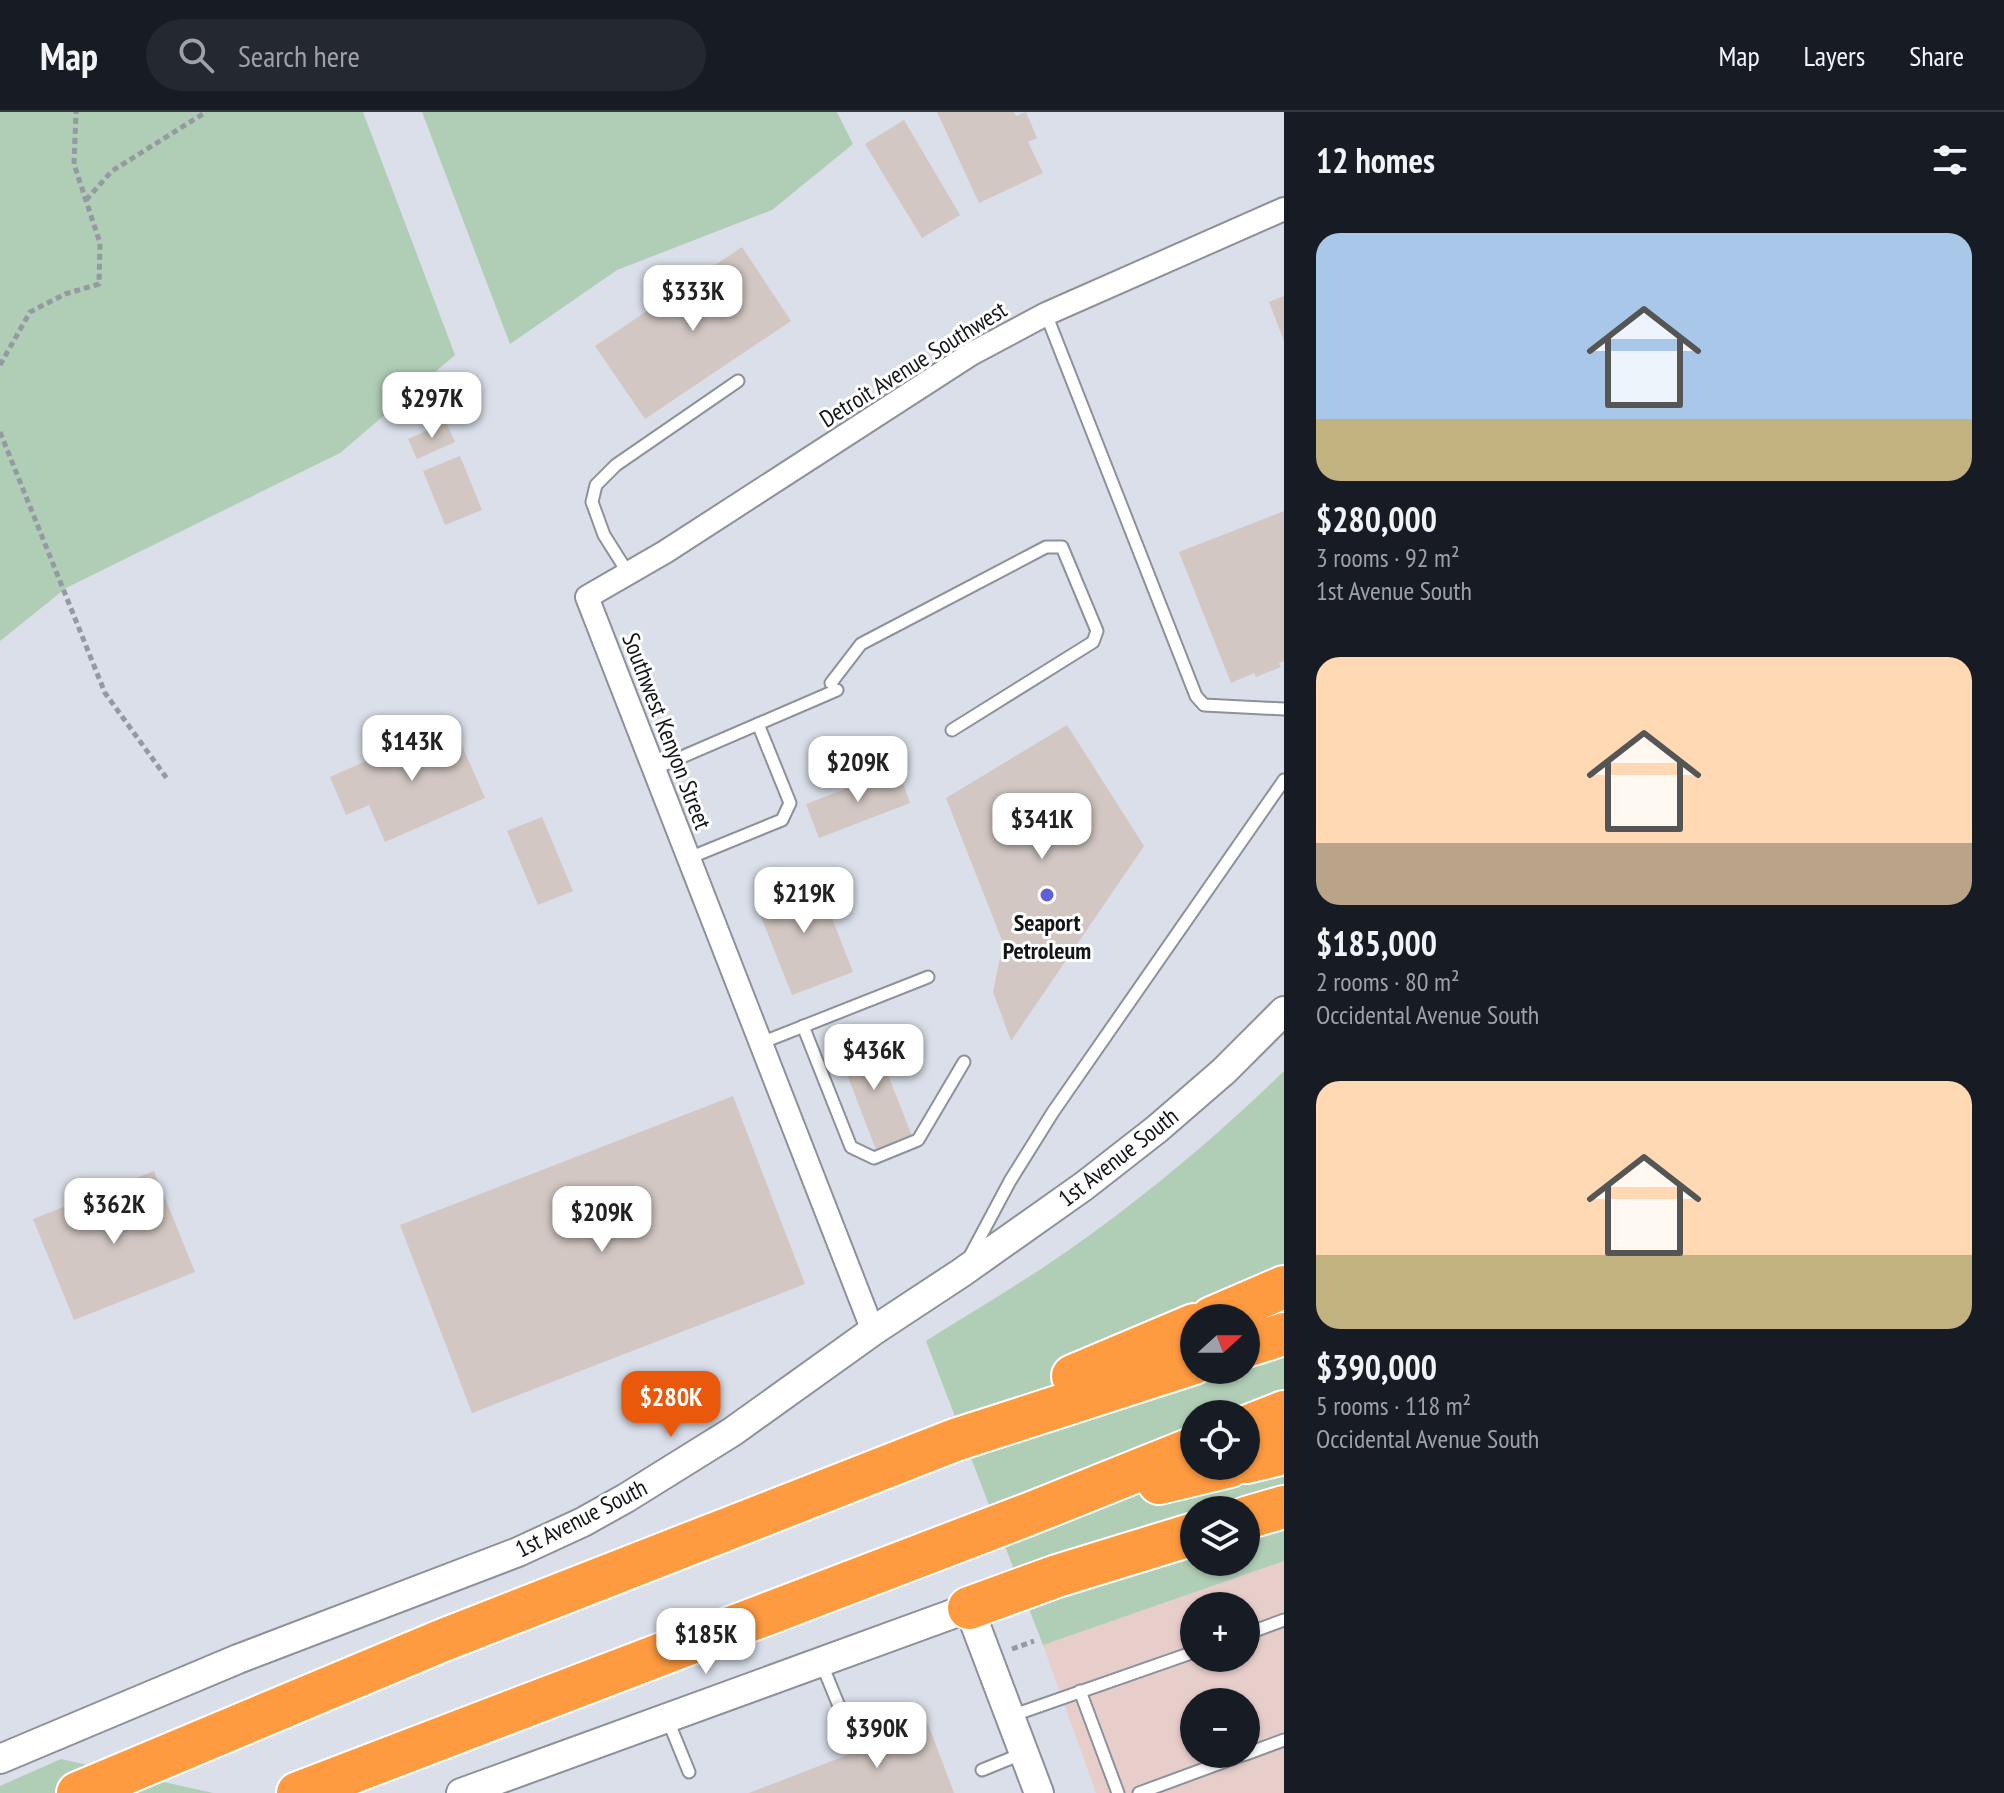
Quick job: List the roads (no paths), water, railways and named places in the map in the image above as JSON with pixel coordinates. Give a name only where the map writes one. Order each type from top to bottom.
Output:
[{"type":"highway","points":[[1245,1304],[1284,1287]]},
{"type":"highway","points":[[955,1440],[968,1421],[1180,1331]]},
{"type":"highway","points":[[1260,1342],[1284,1334]]},
{"type":"highway","points":[[78,1793],[441,1641],[955,1440],[1180,1368]]},
{"type":"highway","points":[[1260,1421],[1284,1412]]},
{"type":"highway","points":[[1260,1459],[1284,1453]]},
{"type":"highway","points":[[298,1793],[1180,1454]]},
{"type":"highway","points":[[1029,1514],[1180,1478]]},
{"type":"highway","points":[[1260,1514],[1284,1507]]},
{"type":"highway","points":[[969,1608],[1057,1576],[1180,1538]]},
{"type":"highway","points":[[99,1793],[224,1730]]},
{"type":"street","name":"Detroit Avenue Southwest","points":[[587,597],[665,552],[971,354],[1046,314],[1284,209]]},
{"type":"street","name":"Southwest Kenyon Street","points":[[587,597],[873,1331]]},
{"type":"street","name":"1st Avenue South","points":[[0,1759],[210,1670],[518,1552],[583,1522],[732,1432],[1084,1186],[1224,1071],[1284,1011]]},
{"type":"street","points":[[461,1793],[969,1608],[1039,1793]]},
{"type":"lane","points":[[1046,314],[1196,696],[1204,705],[1284,709]]},
{"type":"lane","points":[[628,573],[604,535],[592,502],[596,485],[616,465],[738,381]]},
{"type":"lane","points":[[654,769],[758,724],[834,686],[861,644],[1046,547],[1062,547],[1097,631],[1093,642],[952,730]]},
{"type":"lane","points":[[689,858],[782,820],[790,803],[758,724]]},
{"type":"lane","points":[[961,1273],[1010,1181],[1053,1112],[1284,780]]},
{"type":"lane","points":[[761,1043],[928,977]]},
{"type":"lane","points":[[803,1026],[851,1147],[874,1158],[918,1140],[964,1062]]},
{"type":"lane","points":[[1260,1629],[1284,1620]]},
{"type":"lane","points":[[1010,1716],[1180,1657]]},
{"type":"lane","points":[[821,1662],[841,1711]]},
{"type":"lane","points":[[1080,1691],[1118,1793]]},
{"type":"lane","points":[[667,1718],[689,1772]]},
{"type":"lane","points":[[1260,1749],[1284,1740]]},
{"type":"lane","points":[[982,1770],[1024,1753]]},
{"type":"lane","points":[[1139,1793],[1208,1768]]},
{"type":"place","name":"Seaport Petroleum","points":[[1047,895]]}]
